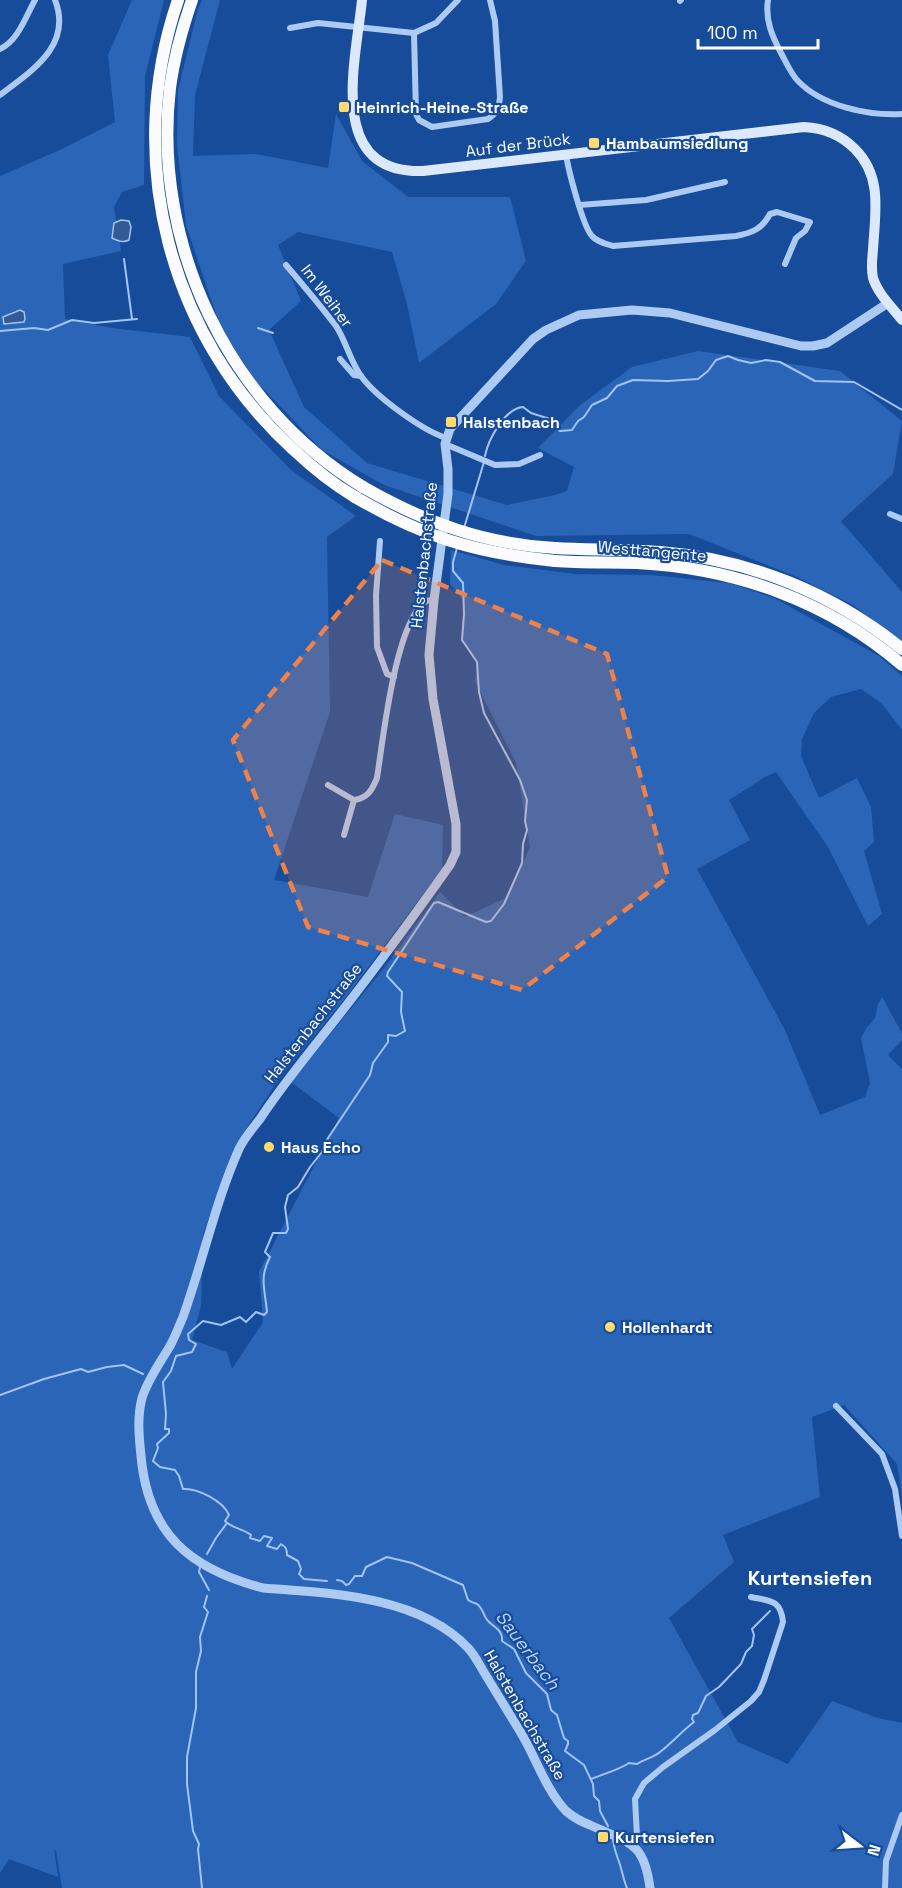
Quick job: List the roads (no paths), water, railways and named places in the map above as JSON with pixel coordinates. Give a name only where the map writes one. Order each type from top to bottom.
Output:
[{"type":"highway","points":[[178,0],[163,54],[155,124],[159,198],[178,275],[198,324],[239,392],[282,439],[328,480],[359,492]]},
{"type":"highway","points":[[192,0],[171,77],[167,155],[176,220],[192,277],[231,356],[266,405],[281,421],[359,492],[412,527],[472,548],[502,555],[555,555]]},
{"type":"highway","name":"Westtangente","points":[[555,555],[660,552],[691,555],[753,568],[789,582],[843,608],[902,649]]},
{"type":"highway","name":"Westtangente","points":[[555,555],[691,568],[748,580],[780,591],[841,621],[902,665]]},
{"type":"main road","name":"Auf der Brück","points":[[362,0],[353,79],[354,124],[366,147],[385,164],[410,171],[423,171],[804,127],[815,128],[847,142],[863,158],[873,178],[875,191],[872,269],[877,287],[902,320]]},
{"type":"street","points":[[0,49],[7,46],[21,26],[34,0]]},
{"type":"street","points":[[0,94],[42,62],[52,48],[59,33],[58,7],[55,0]]},
{"type":"street","points":[[290,28],[318,23],[414,33],[436,23],[458,0]]},
{"type":"street","points":[[414,33],[416,114],[419,120],[432,127],[488,119],[495,114],[500,97],[495,21],[490,0]]},
{"type":"street","points":[[768,0],[766,12],[771,35],[797,80],[817,97],[843,107],[890,115],[902,114]]},
{"type":"street","points":[[566,154],[568,169],[591,236],[601,243],[613,246],[736,236],[751,233],[764,225],[770,214],[777,212],[810,222],[805,231],[796,238],[785,264]]},
{"type":"street","points":[[579,205],[646,200],[725,182]]},
{"type":"street","name":"Im Weiher","points":[[286,265],[337,328],[361,376],[379,395],[432,434],[495,465],[519,464],[540,455]]},
{"type":"street","points":[[446,441],[450,429],[533,339],[546,330],[579,315],[632,310],[670,313],[801,346],[827,343],[888,303]]},
{"type":"street","name":"Im Weiher","points":[[340,359],[354,375],[361,376]]},
{"type":"street","name":"Halstenbachstraße","points":[[446,441],[448,494],[430,633],[430,678],[456,824],[456,852],[450,865],[383,958],[282,1086],[240,1147],[211,1226],[183,1318],[143,1395],[139,1413],[142,1475],[149,1502],[164,1529],[184,1551],[202,1564],[263,1588],[330,1593],[373,1600],[412,1612],[452,1634],[469,1648],[523,1735],[556,1799],[568,1813],[580,1821],[633,1845]]},
{"type":"street","points":[[890,514],[902,519]]},
{"type":"street","points":[[380,541],[376,596],[377,647],[387,674],[394,677]]},
{"type":"street","points":[[328,785],[354,800],[362,799],[371,791],[377,778],[394,677],[405,637],[415,614],[426,601],[434,600]]},
{"type":"street","points":[[344,835],[354,800]]},
{"type":"street","points":[[836,1406],[882,1454],[895,1489],[902,1536]]},
{"type":"street","points":[[650,1888],[648,1871],[642,1855],[633,1845],[637,1836],[635,1799],[644,1783],[715,1730],[759,1692],[783,1622],[782,1612],[775,1603],[752,1597]]},
{"type":"street","points":[[885,1888],[886,1861],[902,1815]]},
{"type":"waterway","points":[[124,259],[132,319]]},
{"type":"waterway","points":[[0,331],[34,328],[48,330],[72,320],[94,323],[137,319]]},
{"type":"waterway","points":[[258,328],[273,333]]},
{"type":"waterway","name":"Halstenbach","points":[[485,456],[498,426],[516,409],[523,407],[531,413],[550,419],[560,431],[572,430],[592,405],[607,398],[617,386],[633,380],[698,379],[716,360],[728,356],[751,363],[766,360],[780,362],[815,381],[854,382],[902,410]]},
{"type":"waterway","name":"Halstenbach","points":[[464,528],[484,462]]},
{"type":"waterway","name":"Halstenbach","points":[[163,1382],[171,1371],[176,1356],[192,1352],[196,1344],[189,1340],[188,1334],[203,1321],[221,1325],[240,1317],[246,1322],[256,1312],[264,1315],[267,1312],[264,1278],[270,1257],[265,1252],[273,1233],[286,1233],[288,1229],[285,1207],[288,1195],[298,1187],[322,1152],[328,1138],[370,1075],[373,1063],[388,1042],[388,1035],[396,1036],[405,1031],[401,1012],[402,992],[387,976],[434,903],[438,902],[486,922],[491,921],[504,904],[522,863],[523,844],[527,830],[525,821],[527,800],[520,780],[484,713],[479,692],[477,662],[462,640],[463,583],[453,571],[457,548]]},
{"type":"waterway","points":[[0,1395],[81,1369],[88,1372],[124,1365],[143,1374]]},
{"type":"waterway","name":"Sauerbach","points":[[163,1382],[165,1429],[169,1429],[169,1433],[157,1444],[158,1448],[153,1461],[160,1467],[175,1470],[183,1489],[196,1491],[216,1500],[229,1515],[225,1521],[251,1535],[250,1538],[260,1541],[264,1536],[272,1538],[267,1546],[277,1549],[281,1544],[284,1546],[287,1555],[298,1561],[301,1569],[299,1574],[304,1579],[327,1581]]},
{"type":"waterway","points":[[207,1554],[227,1523]]},
{"type":"waterway","name":"Sauerbach","points":[[337,1580],[346,1585],[349,1584],[355,1576],[362,1576],[366,1567],[387,1557],[412,1563],[463,1585],[468,1600],[479,1606],[488,1621],[500,1632],[502,1641],[514,1649],[526,1673],[547,1694],[551,1710],[557,1715],[564,1738],[568,1741],[565,1751],[584,1765],[593,1784],[594,1796],[599,1801],[600,1811],[608,1826]]},
{"type":"waterway","points":[[200,1567],[199,1572],[209,1590]]},
{"type":"waterway","points":[[202,1888],[199,1844],[193,1831],[187,1784],[187,1757],[196,1708],[196,1672],[201,1651],[200,1637],[208,1612],[204,1607],[207,1596]]},
{"type":"waterway","points":[[591,1779],[629,1763],[637,1764],[654,1756],[694,1722],[693,1715],[698,1713],[706,1696],[719,1687],[741,1664],[746,1652],[752,1646],[754,1635],[752,1629],[770,1611]]},
{"type":"waterway","name":"Sauerbach","points":[[613,1840],[627,1888]]},
{"type":"place","name":"Heinrich-Heine-Straße","points":[[344,107]]},
{"type":"place","name":"Hambaumsiedlung","points":[[594,143]]},
{"type":"place","name":"Halstenbach","points":[[451,422]]},
{"type":"place","name":"Haus Echo","points":[[269,1147]]},
{"type":"place","name":"Hollenhardt","points":[[610,1327]]},
{"type":"place","name":"Kurtensiefen","points":[[603,1837]]},
{"type":"district","name":"Kurtensiefen","points":[[810,1578]]}]
